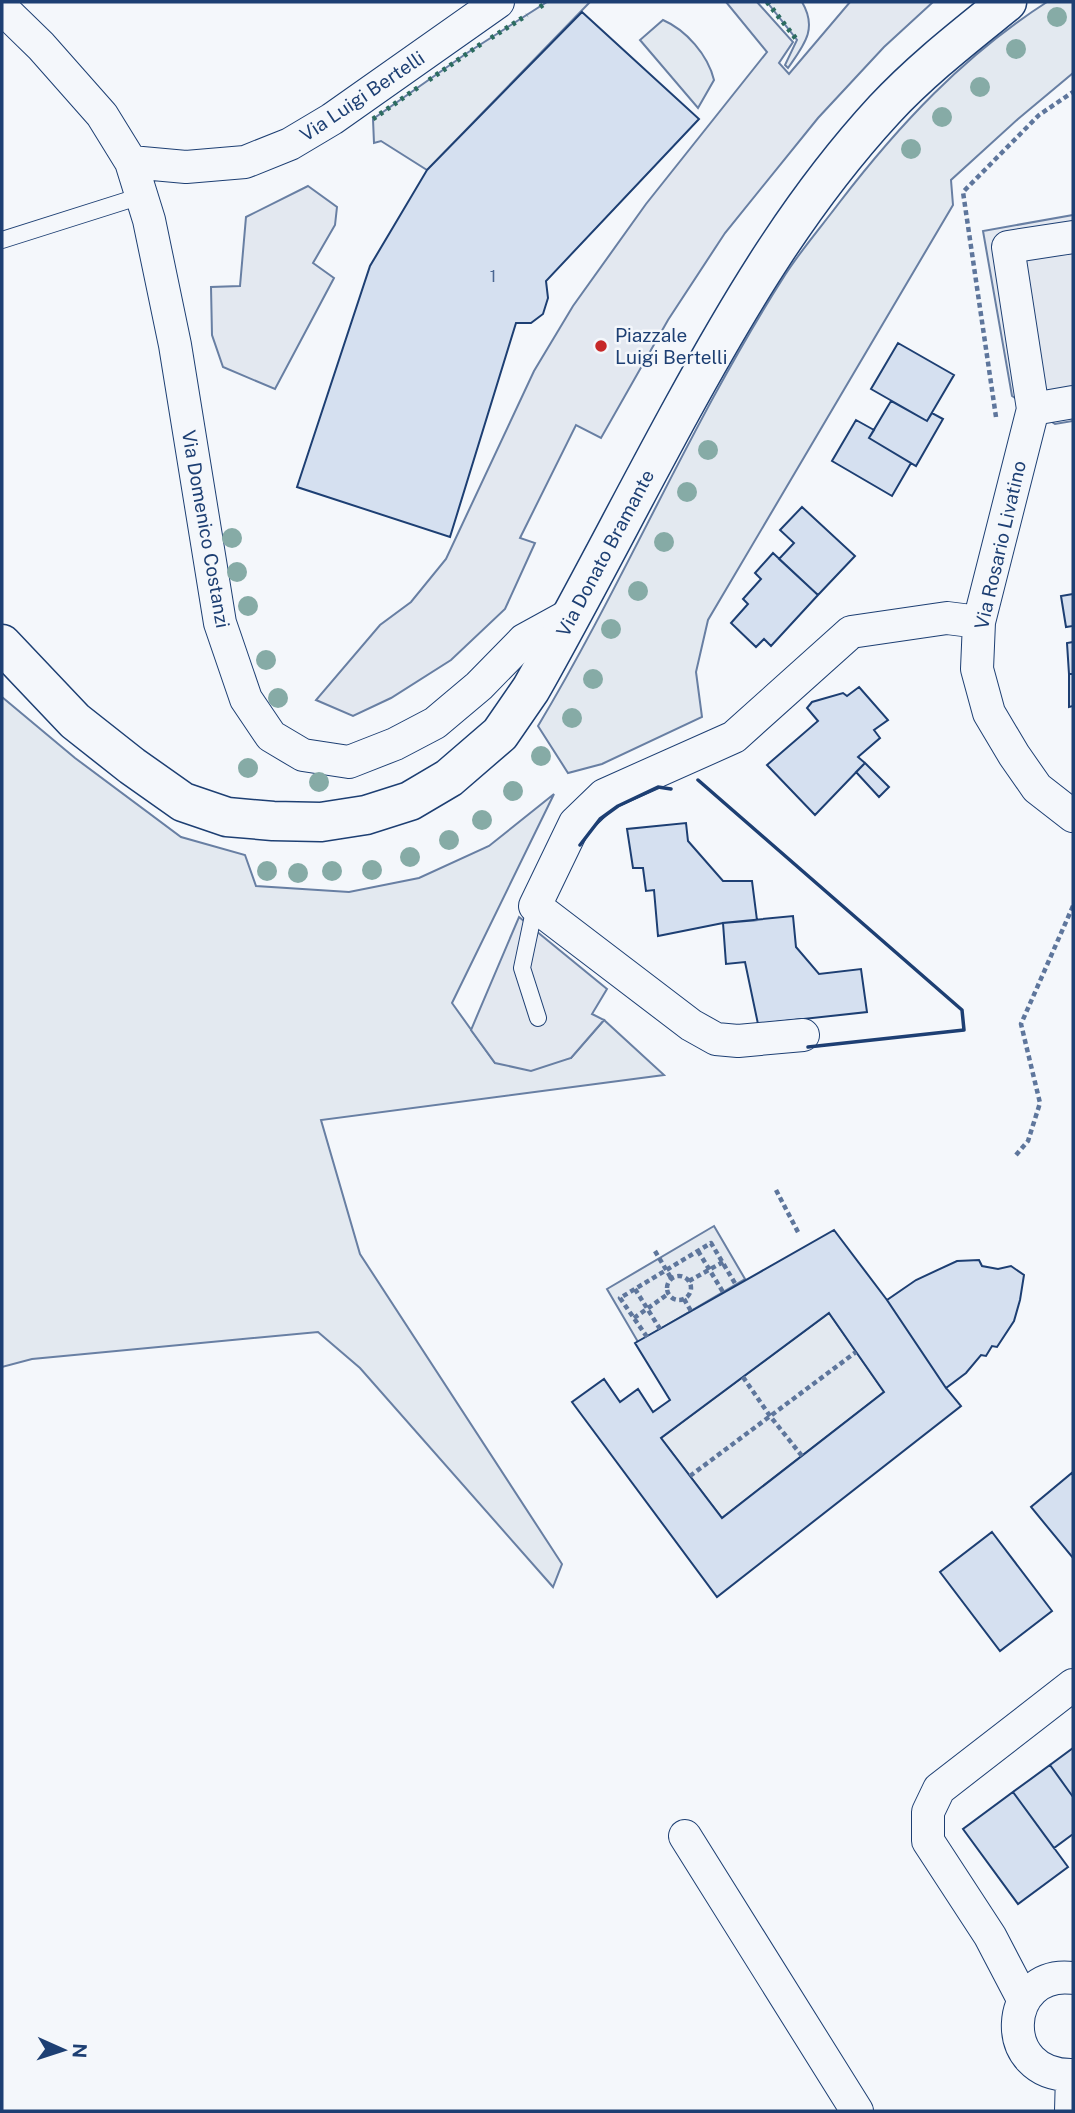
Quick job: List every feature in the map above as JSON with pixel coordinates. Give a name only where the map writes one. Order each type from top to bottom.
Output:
[{"type":"main road","name":"Via Donato Bramante","points":[[2,643],[75,721],[132,766],[183,802],[227,817],[321,822],[366,815],[410,801],[449,778],[500,734],[531,689],[728,326],[784,235],[843,158],[885,109],[950,48],[1007,2]]},
{"type":"street","name":"Via Luigi Bertelli","points":[[131,162],[186,167],[245,162],[290,144],[332,119],[498,2]]},
{"type":"street","name":"Via Domenico Costanzi","points":[[2,8],[41,46],[102,114],[131,162],[149,220],[175,345],[220,623],[246,699],[271,736],[303,755],[349,762],[395,744],[435,723],[479,686],[524,640],[575,612]]},
{"type":"street","name":"Via Rosario Livatino","points":[[1073,237],[1007,247],[1033,409],[979,622],[977,669],[989,713],[1014,755],[1037,788],[1073,816]]},
{"type":"street","points":[[1033,409],[1073,402]]},
{"type":"street","points":[[803,1035],[738,1041],[716,1039],[691,1025],[535,906],[575,823],[604,794],[734,737],[851,632],[947,618],[979,622]]},
{"type":"street","points":[[1024,2001],[990,1936],[928,1841],[928,1812],[939,1789],[1073,1685]]},
{"type":"street","points":[[685,1836],[858,2111]]},
{"type":"street","points":[[1072,2111],[1073,2075],[1056,2075],[1030,2060],[1021,2047],[1017,2031],[1018,2016],[1024,2001],[1034,1989],[1048,1980],[1073,1978]]},
{"type":"lane","points":[[2,240],[141,196]]},
{"type":"lane","points":[[535,906],[522,968],[538,1018]]},
{"type":"path","points":[[1016,1155],[1028,1141],[1040,1103],[1021,1024],[1073,906]]},
{"type":"path","points":[[776,1190],[799,1234]]},
{"type":"path","points":[[647,1337],[620,1298],[711,1243],[736,1285]]},
{"type":"path","points":[[655,1251],[671,1278]]},
{"type":"path","points":[[698,1251],[723,1292]]},
{"type":"path","points":[[689,1281],[723,1262]]},
{"type":"path","points":[[679,1276],[689,1281],[691,1288],[684,1299],[675,1300],[668,1294],[666,1288],[671,1278],[679,1276]]},
{"type":"path","points":[[635,1289],[660,1329]]},
{"type":"path","points":[[634,1318],[668,1294]]},
{"type":"path","points":[[684,1299],[691,1311]]},
{"type":"path","points":[[690,1476],[856,1352]]},
{"type":"path","points":[[743,1377],[802,1456]]},
{"type":"shaded area","points":[[547,2],[590,2],[427,170],[381,141],[374,143],[373,119],[467,53]]},
{"type":"shaded area","name":"Piazzale Luigi Bertelli","points":[[726,2],[757,2],[793,42],[779,63],[789,74],[850,2],[933,2],[884,47],[818,118],[725,233],[668,320],[601,438],[576,425],[520,538],[535,543],[505,609],[451,660],[391,698],[353,716],[316,700],[380,625],[411,602],[446,559],[534,371],[573,306],[646,204],[767,52]]},
{"type":"shaded area","points":[[767,2],[802,2],[807,12],[807,36],[788,68],[785,65],[797,40]]},
{"type":"shaded area","points":[[1047,2],[1073,2],[1073,73],[951,180],[953,205],[708,620],[696,672],[702,717],[602,764],[568,773],[538,726],[601,614],[720,386],[785,275],[861,174],[909,120],[988,45]]},
{"type":"shaded area","points":[[663,20],[680,30],[695,44],[711,71],[714,80],[698,108],[640,40]]},
{"type":"shaded area","points":[[308,186],[337,207],[335,225],[313,263],[334,278],[275,389],[223,367],[212,335],[211,287],[240,286],[246,217]]},
{"type":"shaded area","points":[[1073,215],[1073,421],[1055,424],[1012,396],[983,231]]},
{"type":"shaded area","points":[[2,697],[75,758],[181,837],[245,855],[256,886],[349,892],[419,878],[489,846],[554,794],[452,1003],[495,1063],[571,1058],[604,1020],[664,1075],[321,1120],[360,1254],[562,1564],[553,1587],[360,1368],[318,1332],[32,1359],[2,1367]]},
{"type":"shaded area","points":[[519,917],[607,989],[592,1014],[604,1020],[571,1058],[531,1071],[495,1063],[471,1030]]},
{"type":"shaded area","points":[[714,1226],[745,1279],[638,1342],[607,1289]]},
{"type":"shaded area","points":[[829,1313],[884,1392],[722,1518],[661,1438]]},
{"type":"building","points":[[582,12],[699,119],[546,281],[548,298],[543,314],[531,323],[516,323],[450,537],[297,487],[370,266],[427,170]]},
{"type":"building","points":[[898,343],[954,375],[927,421],[871,389]]},
{"type":"building","points":[[891,401],[927,421],[932,413],[943,419],[916,466],[869,438]]},
{"type":"building","points":[[856,420],[874,430],[869,438],[911,463],[892,496],[832,461]]},
{"type":"building","points":[[802,507],[855,556],[818,595],[779,559],[794,543],[780,530]]},
{"type":"building","points":[[773,553],[818,595],[771,646],[764,639],[756,647],[731,623],[748,604],[743,599],[761,579],[755,573]]},
{"type":"building","points":[[1073,594],[1073,626],[1066,627],[1061,596]]},
{"type":"building","points":[[1073,642],[1073,674],[1069,674],[1067,643]]},
{"type":"building","points":[[1069,674],[1073,674],[1073,706],[1069,707]]},
{"type":"building","points":[[859,687],[888,720],[874,730],[880,738],[858,757],[865,763],[815,815],[767,765],[818,721],[807,708],[812,702],[843,693],[847,696]]},
{"type":"building","points":[[865,763],[889,787],[879,797],[856,772]]},
{"type":"building","points":[[686,823],[688,841],[723,881],[752,881],[757,920],[723,923],[658,936],[654,890],[646,891],[643,868],[633,868],[627,829]]},
{"type":"building","points":[[793,916],[796,947],[819,974],[861,969],[867,1012],[758,1024],[745,962],[726,964],[723,923]]},
{"type":"building","points":[[834,1230],[961,1406],[717,1597],[572,1402],[604,1379],[620,1402],[638,1389],[653,1412],[670,1400],[635,1343]],"holes":[[[829,1313],[884,1392],[722,1518],[661,1438]]]},
{"type":"building","points":[[979,1260],[982,1266],[998,1269],[1011,1266],[1024,1275],[1020,1300],[1014,1321],[997,1347],[992,1346],[986,1356],[981,1355],[966,1373],[946,1388],[887,1300],[916,1280],[957,1261]]},
{"type":"building","points":[[1073,1472],[1073,1558],[1031,1507]]},
{"type":"building","points":[[992,1532],[1052,1611],[1000,1651],[940,1572]]},
{"type":"building","points":[[1073,1748],[1073,1797],[1050,1765]]},
{"type":"building","points":[[1050,1765],[1073,1797],[1073,1834],[1054,1848],[1013,1792]]},
{"type":"building","points":[[1013,1792],[1068,1867],[1018,1904],[963,1829]]},
{"type":"hedge","points":[[540,7],[547,2]]},
{"type":"hedge","points":[[767,2],[797,40]]},
{"type":"hedge","points":[[491,38],[527,15]]},
{"type":"hedge","points":[[429,80],[481,44]]},
{"type":"hedge","points":[[373,119],[420,86]]},
{"type":"wall","points":[[698,780],[962,1010],[964,1030],[808,1047]]},
{"type":"wall","points":[[580,845],[600,819],[618,806],[658,787],[671,789]]},
{"type":"place","name":"Piazzale Luigi Bertelli","points":[[601,346]]}]
